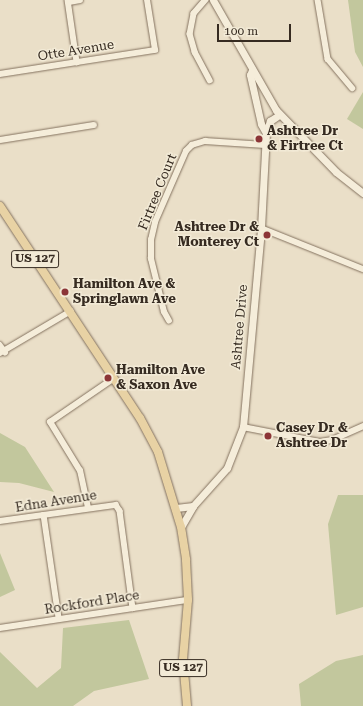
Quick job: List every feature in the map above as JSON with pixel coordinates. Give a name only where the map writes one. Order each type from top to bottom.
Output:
[{"type":"main road","name":"US 127","points":[[0,206],[140,418],[158,452],[181,527],[188,600],[183,660],[187,706]]},
{"type":"street","points":[[78,62],[68,1],[80,0]]},
{"type":"street","name":"Otte Avenue","points":[[0,74],[155,50],[147,0]]},
{"type":"street","points":[[206,0],[194,14],[190,34],[195,52],[210,80]]},
{"type":"street","points":[[213,0],[279,115],[336,172],[363,193]]},
{"type":"street","points":[[318,0],[328,59],[352,88]]},
{"type":"street","points":[[252,70],[250,75],[261,124],[266,133]]},
{"type":"street","name":"Ashtree Drive","points":[[181,527],[193,506],[228,468],[243,427],[261,228],[266,133],[270,121],[279,115]]},
{"type":"street","points":[[0,140],[94,125]]},
{"type":"street","name":"Firtree Court","points":[[169,321],[164,312],[151,259],[151,240],[155,222],[186,151],[192,144],[204,141],[265,144]]},
{"type":"street","points":[[261,228],[363,268]]},
{"type":"street","points":[[0,344],[3,353],[70,311]]},
{"type":"street","points":[[88,508],[80,471],[50,422],[113,379]]},
{"type":"street","points":[[243,427],[320,442],[336,438],[363,426]]},
{"type":"street","name":"Edna Avenue","points":[[0,521],[88,508],[116,506],[120,511],[133,608]]},
{"type":"street","points":[[176,508],[193,506]]},
{"type":"street","points":[[44,515],[59,618]]},
{"type":"street","name":"Rockford Place","points":[[0,628],[188,600]]},
{"type":"green space","points":[[348,0],[363,0],[363,67],[355,52]]},
{"type":"green space","points":[[363,92],[363,129],[347,119]]},
{"type":"green space","points":[[0,433],[25,447],[54,492],[19,483],[0,482]]},
{"type":"green space","points":[[338,495],[363,495],[363,607],[336,615],[328,524]]},
{"type":"green space","points":[[0,553],[15,590],[0,597]]},
{"type":"green space","points":[[129,620],[149,679],[94,691],[73,706],[0,706],[0,652],[37,688],[61,668],[63,628]]},
{"type":"green space","points":[[363,655],[363,706],[301,706],[299,684],[336,661]]},
{"type":"place","name":"Ashtree Dr & Firtree Ct","points":[[259,139]]},
{"type":"place","name":"Ashtree Dr & Monterey Ct","points":[[267,235]]},
{"type":"place","name":"Hamilton Ave & Springlawn Ave","points":[[65,292]]},
{"type":"place","name":"Hamilton Ave & Saxon Ave","points":[[108,378]]},
{"type":"place","name":"Casey Dr & Ashtree Dr","points":[[268,436]]}]
